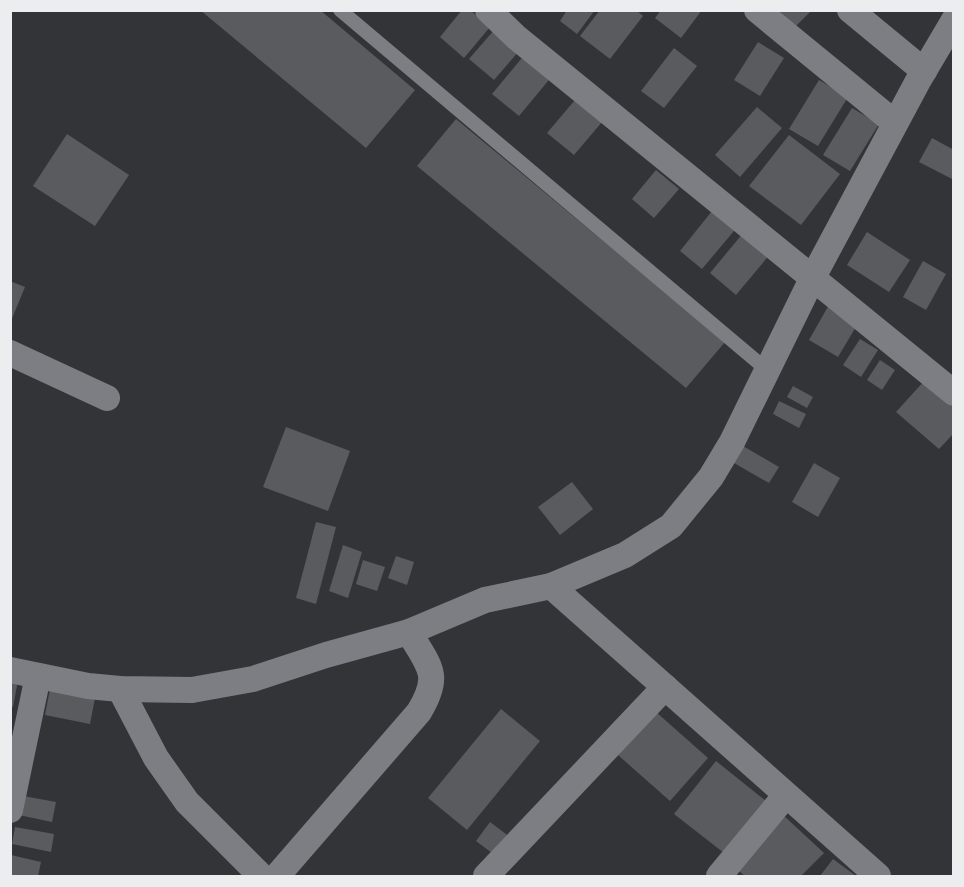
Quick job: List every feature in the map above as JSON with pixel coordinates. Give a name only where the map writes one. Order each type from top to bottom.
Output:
[{"type":"street","points":[[488,10],[526,44],[954,393]]},
{"type":"street","points":[[757,10],[896,123]]},
{"type":"street","points":[[850,10],[924,71]]},
{"type":"street","points":[[10,670],[88,686],[120,689],[192,690],[253,679],[326,655],[409,632],[485,600],[551,586],[625,555],[671,526],[711,477],[732,442],[812,279],[954,20]]},
{"type":"street","points":[[10,353],[107,398]]},
{"type":"street","points":[[551,586],[878,876]]},
{"type":"street","points":[[278,876],[419,712],[430,694],[432,680],[430,669],[409,632]]},
{"type":"street","points":[[10,810],[38,676]]},
{"type":"street","points":[[486,876],[665,687]]},
{"type":"street","points":[[120,689],[156,758],[187,802],[261,876]]},
{"type":"street","points":[[719,876],[786,795]]},
{"type":"lane","points":[[340,10],[767,370]]},
{"type":"building","points":[[200,10],[320,10],[415,90],[366,148]]},
{"type":"building","points":[[462,10],[470,10],[490,27],[464,58],[440,37]]},
{"type":"building","points":[[567,10],[595,10],[577,34],[560,21]]},
{"type":"building","points":[[600,10],[636,10],[643,16],[610,59],[580,36]]},
{"type":"building","points":[[661,10],[702,10],[681,38],[655,18]]},
{"type":"building","points":[[778,10],[812,10],[795,27]]},
{"type":"building","points":[[495,29],[520,50],[494,80],[469,59]]},
{"type":"building","points":[[758,42],[784,58],[760,96],[734,80]]},
{"type":"building","points":[[674,48],[697,66],[664,108],[641,91]]},
{"type":"building","points":[[526,53],[553,75],[519,116],[492,94]]},
{"type":"building","points":[[819,80],[848,97],[818,146],[789,129]]},
{"type":"building","points":[[575,100],[602,122],[574,155],[547,133]]},
{"type":"building","points":[[757,107],[782,128],[740,177],[715,155]]},
{"type":"building","points":[[852,108],[879,124],[850,171],[823,155]]},
{"type":"building","points":[[456,119],[725,342],[686,388],[417,166]]},
{"type":"building","points":[[67,134],[129,175],[95,226],[33,186]]},
{"type":"building","points":[[789,135],[840,174],[801,225],[749,186]]},
{"type":"building","points":[[932,138],[954,150],[954,180],[919,162]]},
{"type":"building","points":[[656,170],[679,189],[654,218],[632,199]]},
{"type":"building","points":[[716,206],[739,225],[702,269],[680,251]]},
{"type":"building","points":[[744,232],[771,253],[736,295],[710,273]]},
{"type":"building","points":[[867,232],[910,260],[889,292],[847,265]]},
{"type":"building","points":[[923,261],[946,274],[926,310],[903,297]]},
{"type":"building","points":[[10,281],[25,287],[11,321],[10,321]]},
{"type":"building","points":[[830,303],[860,320],[838,357],[809,340]]},
{"type":"building","points":[[860,339],[878,350],[861,377],[843,365]]},
{"type":"building","points":[[880,360],[895,370],[882,390],[867,380]]},
{"type":"building","points":[[926,379],[954,403],[954,433],[939,449],[896,412]]},
{"type":"building","points":[[793,386],[813,397],[807,408],[787,397]]},
{"type":"building","points":[[779,401],[806,414],[799,428],[773,414]]},
{"type":"building","points":[[286,427],[350,451],[328,511],[263,487]]},
{"type":"building","points":[[743,446],[779,467],[769,483],[734,463]]},
{"type":"building","points":[[814,463],[840,478],[818,517],[792,502]]},
{"type":"building","points":[[572,482],[593,509],[560,535],[538,507]]},
{"type":"building","points":[[316,522],[336,527],[316,604],[296,598]]},
{"type":"building","points":[[343,545],[362,552],[348,598],[329,591]]},
{"type":"building","points":[[396,556],[414,562],[407,585],[388,578]]},
{"type":"building","points":[[363,560],[385,567],[377,591],[356,584]]},
{"type":"building","points":[[10,679],[18,680],[13,707],[10,706]]},
{"type":"building","points":[[50,689],[95,698],[90,724],[45,715]]},
{"type":"building","points":[[501,709],[540,741],[467,830],[428,798]]},
{"type":"building","points":[[656,712],[708,758],[670,801],[618,755]]},
{"type":"building","points":[[716,761],[766,801],[724,853],[674,814]]},
{"type":"building","points":[[18,795],[56,802],[52,822],[14,814]]},
{"type":"building","points":[[782,814],[824,853],[801,876],[745,876],[733,866]]},
{"type":"building","points":[[490,822],[514,840],[500,859],[476,841]]},
{"type":"building","points":[[15,827],[54,834],[51,852],[12,844]]},
{"type":"building","points":[[11,855],[41,862],[38,876],[10,876]]},
{"type":"building","points":[[833,859],[856,876],[820,876]]}]
